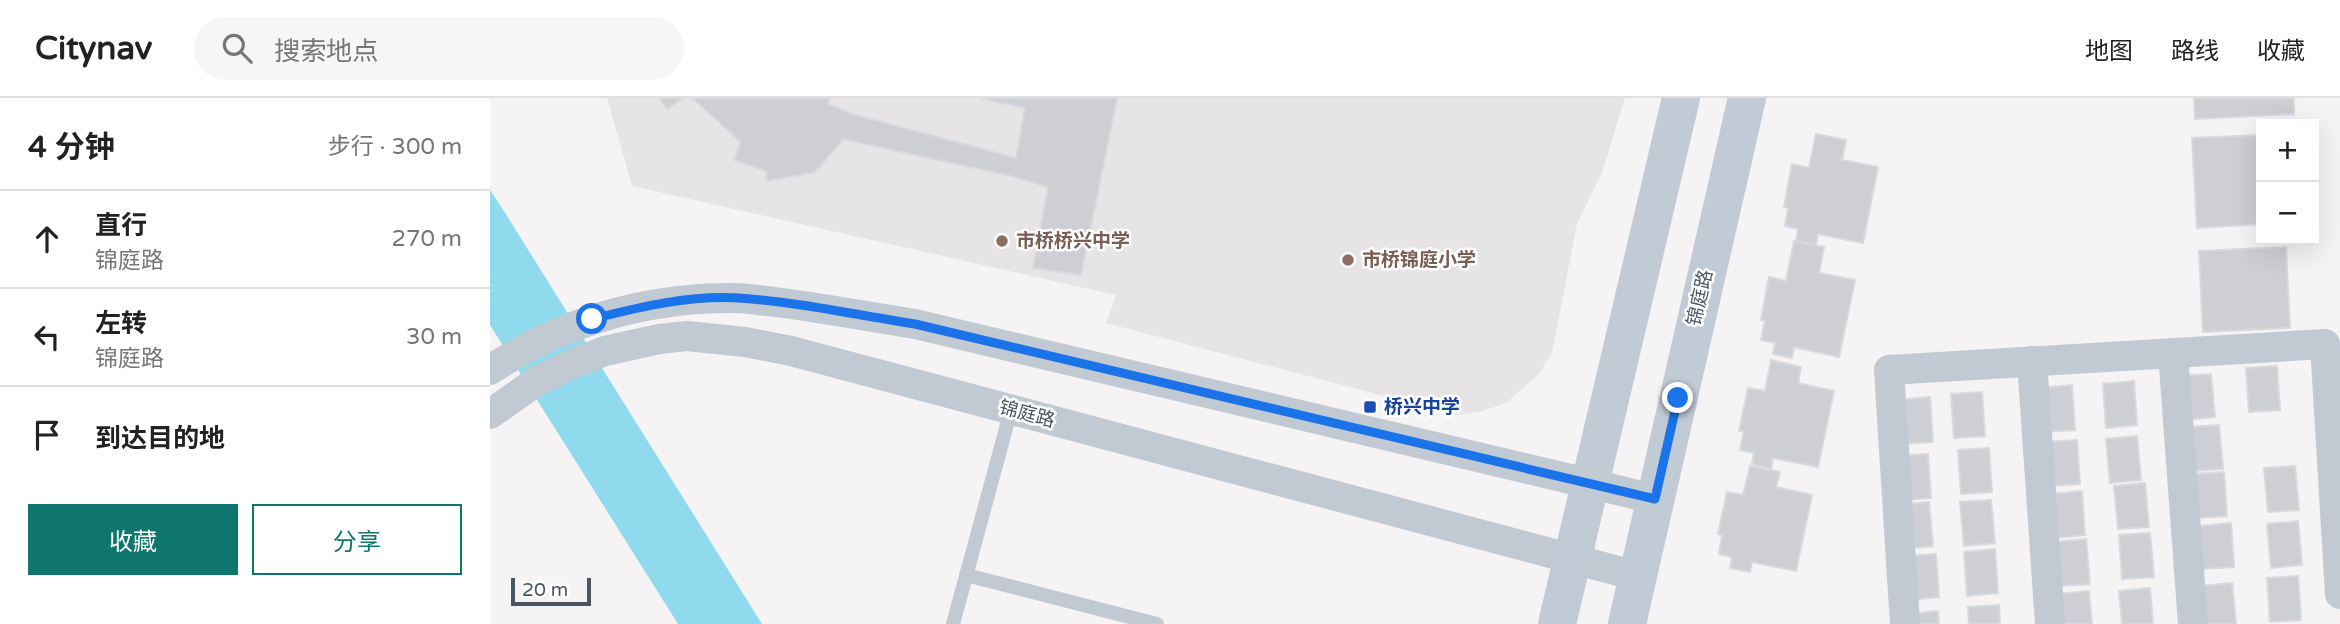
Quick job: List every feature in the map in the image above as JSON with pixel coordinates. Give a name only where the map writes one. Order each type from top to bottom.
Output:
[{"type":"street","points":[[1557,624],[1681,98]]},
{"type":"street","name":"锦庭路","points":[[490,414],[537,381],[605,351],[687,336],[745,342],[790,351],[1637,576],[1747,98]]},
{"type":"street","points":[[491,369],[520,350],[561,330],[592,319],[652,304],[738,298],[809,306],[915,324],[1655,499]]},
{"type":"street","points":[[1905,624],[1889,370],[2325,344],[2340,594]]},
{"type":"street","points":[[2173,353],[2193,624]]},
{"type":"street","points":[[2032,362],[2050,624]]},
{"type":"street","points":[[1627,624],[1637,576]]},
{"type":"lane","points":[[953,624],[1011,410]]},
{"type":"lane","points":[[966,575],[1157,624]]},
{"type":"shaded area","name":"市桥锦庭小学","points":[[607,98],[1625,98],[1603,170],[1577,224],[1552,353],[1538,375],[1506,403],[1483,411],[1456,415],[1106,323],[1116,295],[632,186]]},
{"type":"water","points":[[490,190],[762,624],[678,624],[490,325]]},
{"type":"building","points":[[660,98],[683,98],[667,109]]},
{"type":"building","points":[[692,98],[830,98],[828,104],[852,114],[1016,158],[1025,108],[980,98],[1117,98],[1081,275],[1033,268],[1048,187],[1011,176],[843,139],[815,172],[767,181],[766,171],[734,160],[741,142]]},
{"type":"building","points":[[2194,98],[2294,98],[2294,114],[2195,119]]},
{"type":"building","points":[[1816,134],[1846,140],[1842,160],[1878,167],[1863,243],[1818,234],[1816,245],[1796,241],[1798,229],[1785,226],[1788,208],[1784,207],[1792,164],[1809,168]]},
{"type":"building","points":[[2256,135],[2256,224],[2197,228],[2192,138]]},
{"type":"building","points":[[1794,241],[1824,247],[1819,273],[1855,280],[1839,357],[1794,347],[1792,358],[1773,354],[1775,343],[1761,340],[1765,321],[1761,320],[1769,277],[1786,281]]},
{"type":"building","points":[[2286,247],[2290,328],[2203,332],[2199,251]]},
{"type":"building","points":[[1771,360],[1801,367],[1798,383],[1834,391],[1818,467],[1773,458],[1771,469],[1752,464],[1754,453],[1740,450],[1744,431],[1739,431],[1748,388],[1765,391]]},
{"type":"building","points":[[2277,366],[2280,410],[2249,412],[2246,368]]},
{"type":"building","points":[[2211,374],[2215,417],[2184,420],[2180,376]]},
{"type":"building","points":[[2134,381],[2137,425],[2106,428],[2103,384]]},
{"type":"building","points":[[2072,385],[2075,430],[2044,432],[2041,388]]},
{"type":"building","points":[[1982,392],[1985,436],[1954,438],[1951,394]]},
{"type":"building","points":[[1930,397],[1933,442],[1902,444],[1899,400]]},
{"type":"building","points":[[2219,425],[2223,469],[2191,471],[2188,427]]},
{"type":"building","points":[[2137,436],[2141,480],[2110,483],[2106,439]]},
{"type":"building","points":[[2077,440],[2080,484],[2049,486],[2046,442]]},
{"type":"building","points":[[1989,448],[1992,492],[1961,494],[1958,450]]},
{"type":"building","points":[[1928,454],[1931,498],[1900,500],[1897,456]]},
{"type":"building","points":[[1750,466],[1780,472],[1776,487],[1812,495],[1796,571],[1752,562],[1750,572],[1730,568],[1732,557],[1719,554],[1722,535],[1718,534],[1727,492],[1743,495]]},
{"type":"building","points":[[2295,466],[2299,510],[2268,512],[2264,468]]},
{"type":"building","points":[[2224,472],[2227,516],[2196,518],[2193,474]]},
{"type":"building","points":[[2145,483],[2149,527],[2118,529],[2114,486]]},
{"type":"building","points":[[2082,491],[2085,535],[2054,538],[2051,494]]},
{"type":"building","points":[[1991,500],[1995,543],[1964,546],[1960,502]]},
{"type":"building","points":[[1929,502],[1933,546],[1902,549],[1899,505]]},
{"type":"building","points":[[2298,521],[2302,565],[2271,568],[2267,524]]},
{"type":"building","points":[[2231,523],[2234,567],[2203,569],[2200,526]]},
{"type":"building","points":[[2150,533],[2154,577],[2122,579],[2119,535]]},
{"type":"building","points":[[2086,539],[2090,584],[2059,586],[2055,542]]},
{"type":"building","points":[[1995,549],[1998,593],[1967,596],[1964,552]]},
{"type":"building","points":[[1936,554],[1939,597],[1908,600],[1905,556]]},
{"type":"building","points":[[2298,576],[2301,620],[2270,622],[2267,578]]},
{"type":"building","points":[[2232,583],[2236,624],[2205,624],[2201,586]]},
{"type":"building","points":[[2150,588],[2153,624],[2122,624],[2119,591]]},
{"type":"building","points":[[2089,591],[2092,624],[2061,624],[2058,594]]},
{"type":"building","points":[[1999,605],[2000,624],[1969,624],[1968,607]]},
{"type":"building","points":[[1938,611],[1939,624],[1908,624],[1907,614]]},
{"type":"place","name":"市桥桥兴中学","points":[[1002,241]]},
{"type":"place","name":"市桥锦庭小学","points":[[1348,260]]},
{"type":"place","name":"桥兴中学","points":[[1370,407]]},
{"type":"route","points":[[592,319],[652,304],[682,300],[738,298],[809,306],[915,324],[1655,499],[1678,398]]}]
